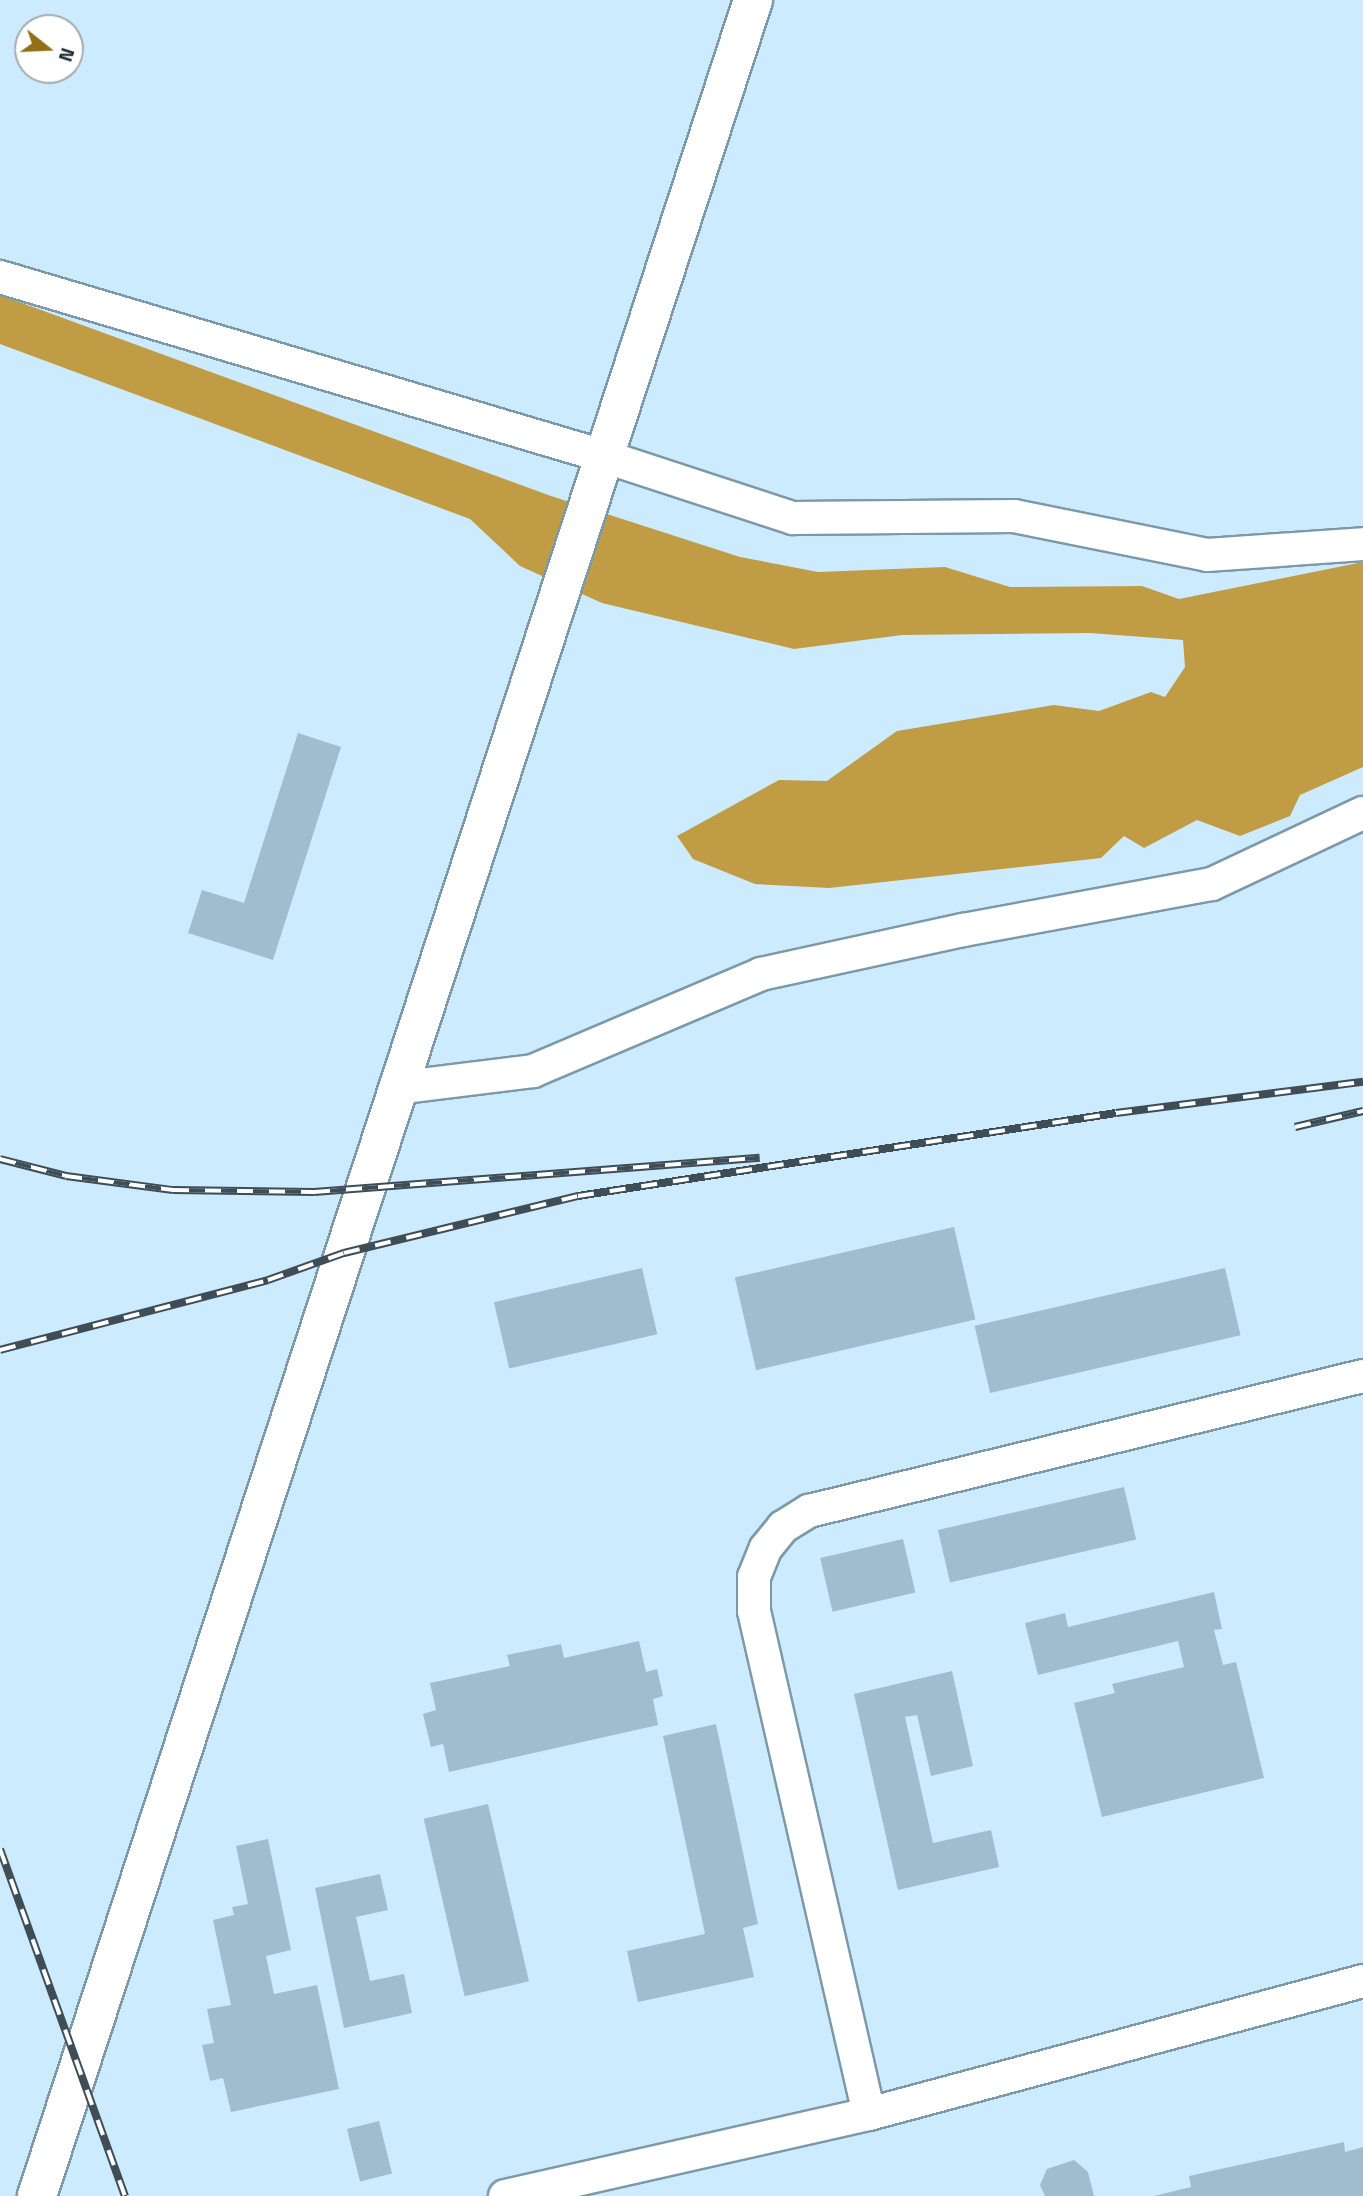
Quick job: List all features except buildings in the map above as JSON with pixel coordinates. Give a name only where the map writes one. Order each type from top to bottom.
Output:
[{"type":"main road","points":[[37,2196],[753,0]]},
{"type":"street","points":[[0,277],[599,468],[793,518],[1014,516],[1207,555],[1363,544]]},
{"type":"street","points":[[397,1088],[533,1071],[761,974],[963,930],[1212,884],[1363,813]]},
{"type":"street","points":[[869,2114],[754,1611],[754,1577],[766,1548],[783,1527],[809,1511],[1363,1376]]},
{"type":"street","points":[[505,2196],[869,2114],[1363,1981]]},
{"type":"shaded area","points":[[0,295],[551,496],[740,557],[818,572],[945,567],[1010,587],[1142,586],[1179,599],[1363,562],[1363,767],[1300,795],[1290,816],[1240,836],[1197,820],[1144,848],[1124,836],[1101,858],[829,888],[755,884],[693,859],[677,836],[779,780],[827,781],[897,731],[1054,705],[1099,711],[1151,692],[1165,697],[1185,667],[1183,640],[1090,633],[902,635],[794,649],[602,603],[520,566],[470,519],[0,344]]},
{"type":"railway","points":[[0,1350],[268,1280],[344,1253],[578,1196],[1116,1113],[1363,1082]]},
{"type":"railway","points":[[1295,1127],[1363,1111]]},
{"type":"railway","points":[[0,1159],[66,1176],[173,1190],[314,1192],[760,1158]]},
{"type":"railway","points":[[0,1849],[125,2196]]}]
